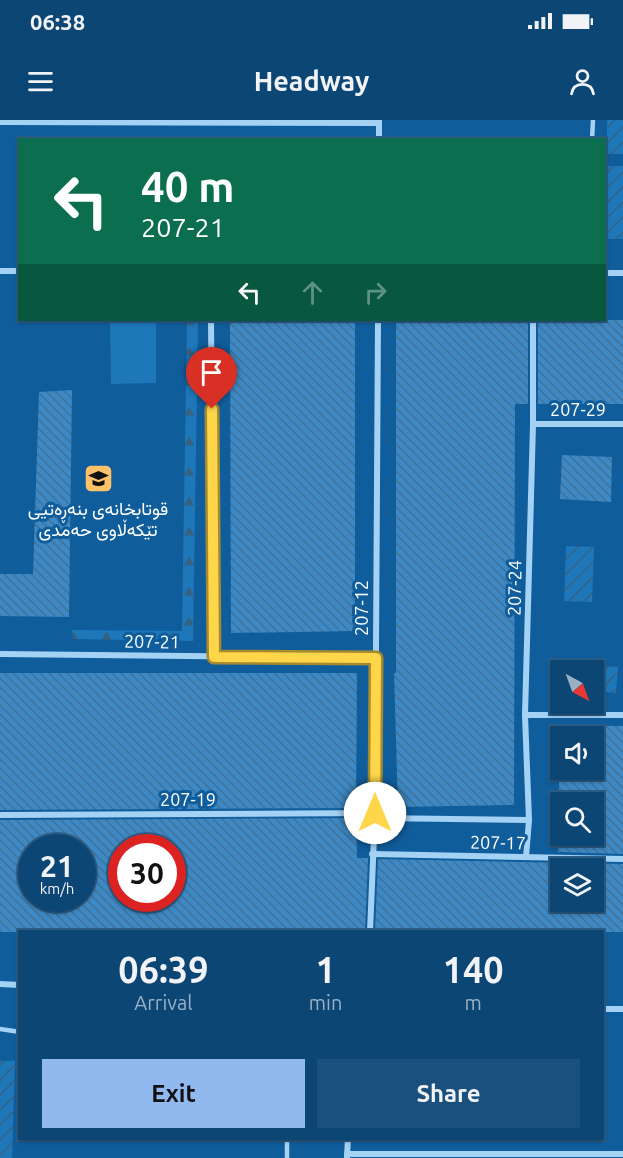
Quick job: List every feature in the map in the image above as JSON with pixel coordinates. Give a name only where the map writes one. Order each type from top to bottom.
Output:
[{"type":"street","points":[[0,122],[379,122],[379,138]]},
{"type":"street","points":[[0,271],[18,271]]},
{"type":"street","points":[[606,273],[623,273]]},
{"type":"street","points":[[211,321],[214,657]]},
{"type":"street","name":"207-12","points":[[370,930],[375,816],[378,321]]},
{"type":"street","name":"207-24","points":[[525,857],[529,820],[525,715],[533,424],[532,321]]},
{"type":"street","name":"207-29","points":[[533,424],[623,424]]},
{"type":"street","name":"207-21","points":[[0,654],[376,658]]},
{"type":"street","points":[[525,715],[623,715]]},
{"type":"street","name":"207-19","points":[[0,815],[375,816]]},
{"type":"street","name":"207-17","points":[[375,816],[529,820]]},
{"type":"street","name":"207-17","points":[[372,854],[623,859]]},
{"type":"street","points":[[0,984],[18,985]]},
{"type":"street","points":[[604,1009],[623,1009]]},
{"type":"street","points":[[348,1140],[347,1156],[623,1154]]},
{"type":"lane","points":[[592,120],[592,138]]},
{"type":"lane","points":[[0,1029],[18,1032]]},
{"type":"lane","points":[[287,1140],[288,1158]]},
{"type":"green space","points":[[607,120],[623,120],[623,154],[607,154]]},
{"type":"green space","points":[[606,166],[623,166],[623,239],[606,239]]},
{"type":"green space","points":[[110,321],[156,321],[156,383],[111,384]]},
{"type":"green space","points":[[187,321],[198,321],[193,641],[73,639],[72,630],[182,631]]},
{"type":"green space","points":[[566,546],[594,547],[592,602],[564,601]]},
{"type":"green space","points":[[604,666],[618,667],[616,693],[604,692]]},
{"type":"green space","points":[[0,1061],[15,1061],[12,1158],[0,1158]]},
{"type":"building","points":[[623,320],[623,404],[538,404],[538,321]]},
{"type":"building","points":[[230,321],[355,321],[355,631],[231,633]]},
{"type":"building","points":[[396,321],[528,321],[528,404],[515,404],[514,805],[398,807],[394,673],[396,673]]},
{"type":"building","points":[[72,390],[69,617],[0,616],[0,574],[33,574],[39,392]]},
{"type":"building","points":[[562,455],[612,457],[611,502],[560,499]]},
{"type":"building","points":[[0,673],[357,673],[356,808],[0,810]]},
{"type":"building","points":[[560,725],[623,726],[623,854],[558,852],[558,846],[604,846],[604,792],[559,792],[559,780],[604,780],[604,726]]},
{"type":"building","points":[[356,818],[357,858],[368,858],[365,930],[18,930],[18,932],[0,932],[0,820]]},
{"type":"building","points":[[378,859],[550,863],[550,912],[604,912],[604,864],[623,864],[623,932],[604,932],[604,930],[375,930]]},
{"type":"place","name":"قوتابخانەی بنەڕەتیی تێکەڵاوی حەمدی","points":[[98,479]]},
{"type":"route","points":[[212,409],[214,657],[376,658],[375,813]]}]
